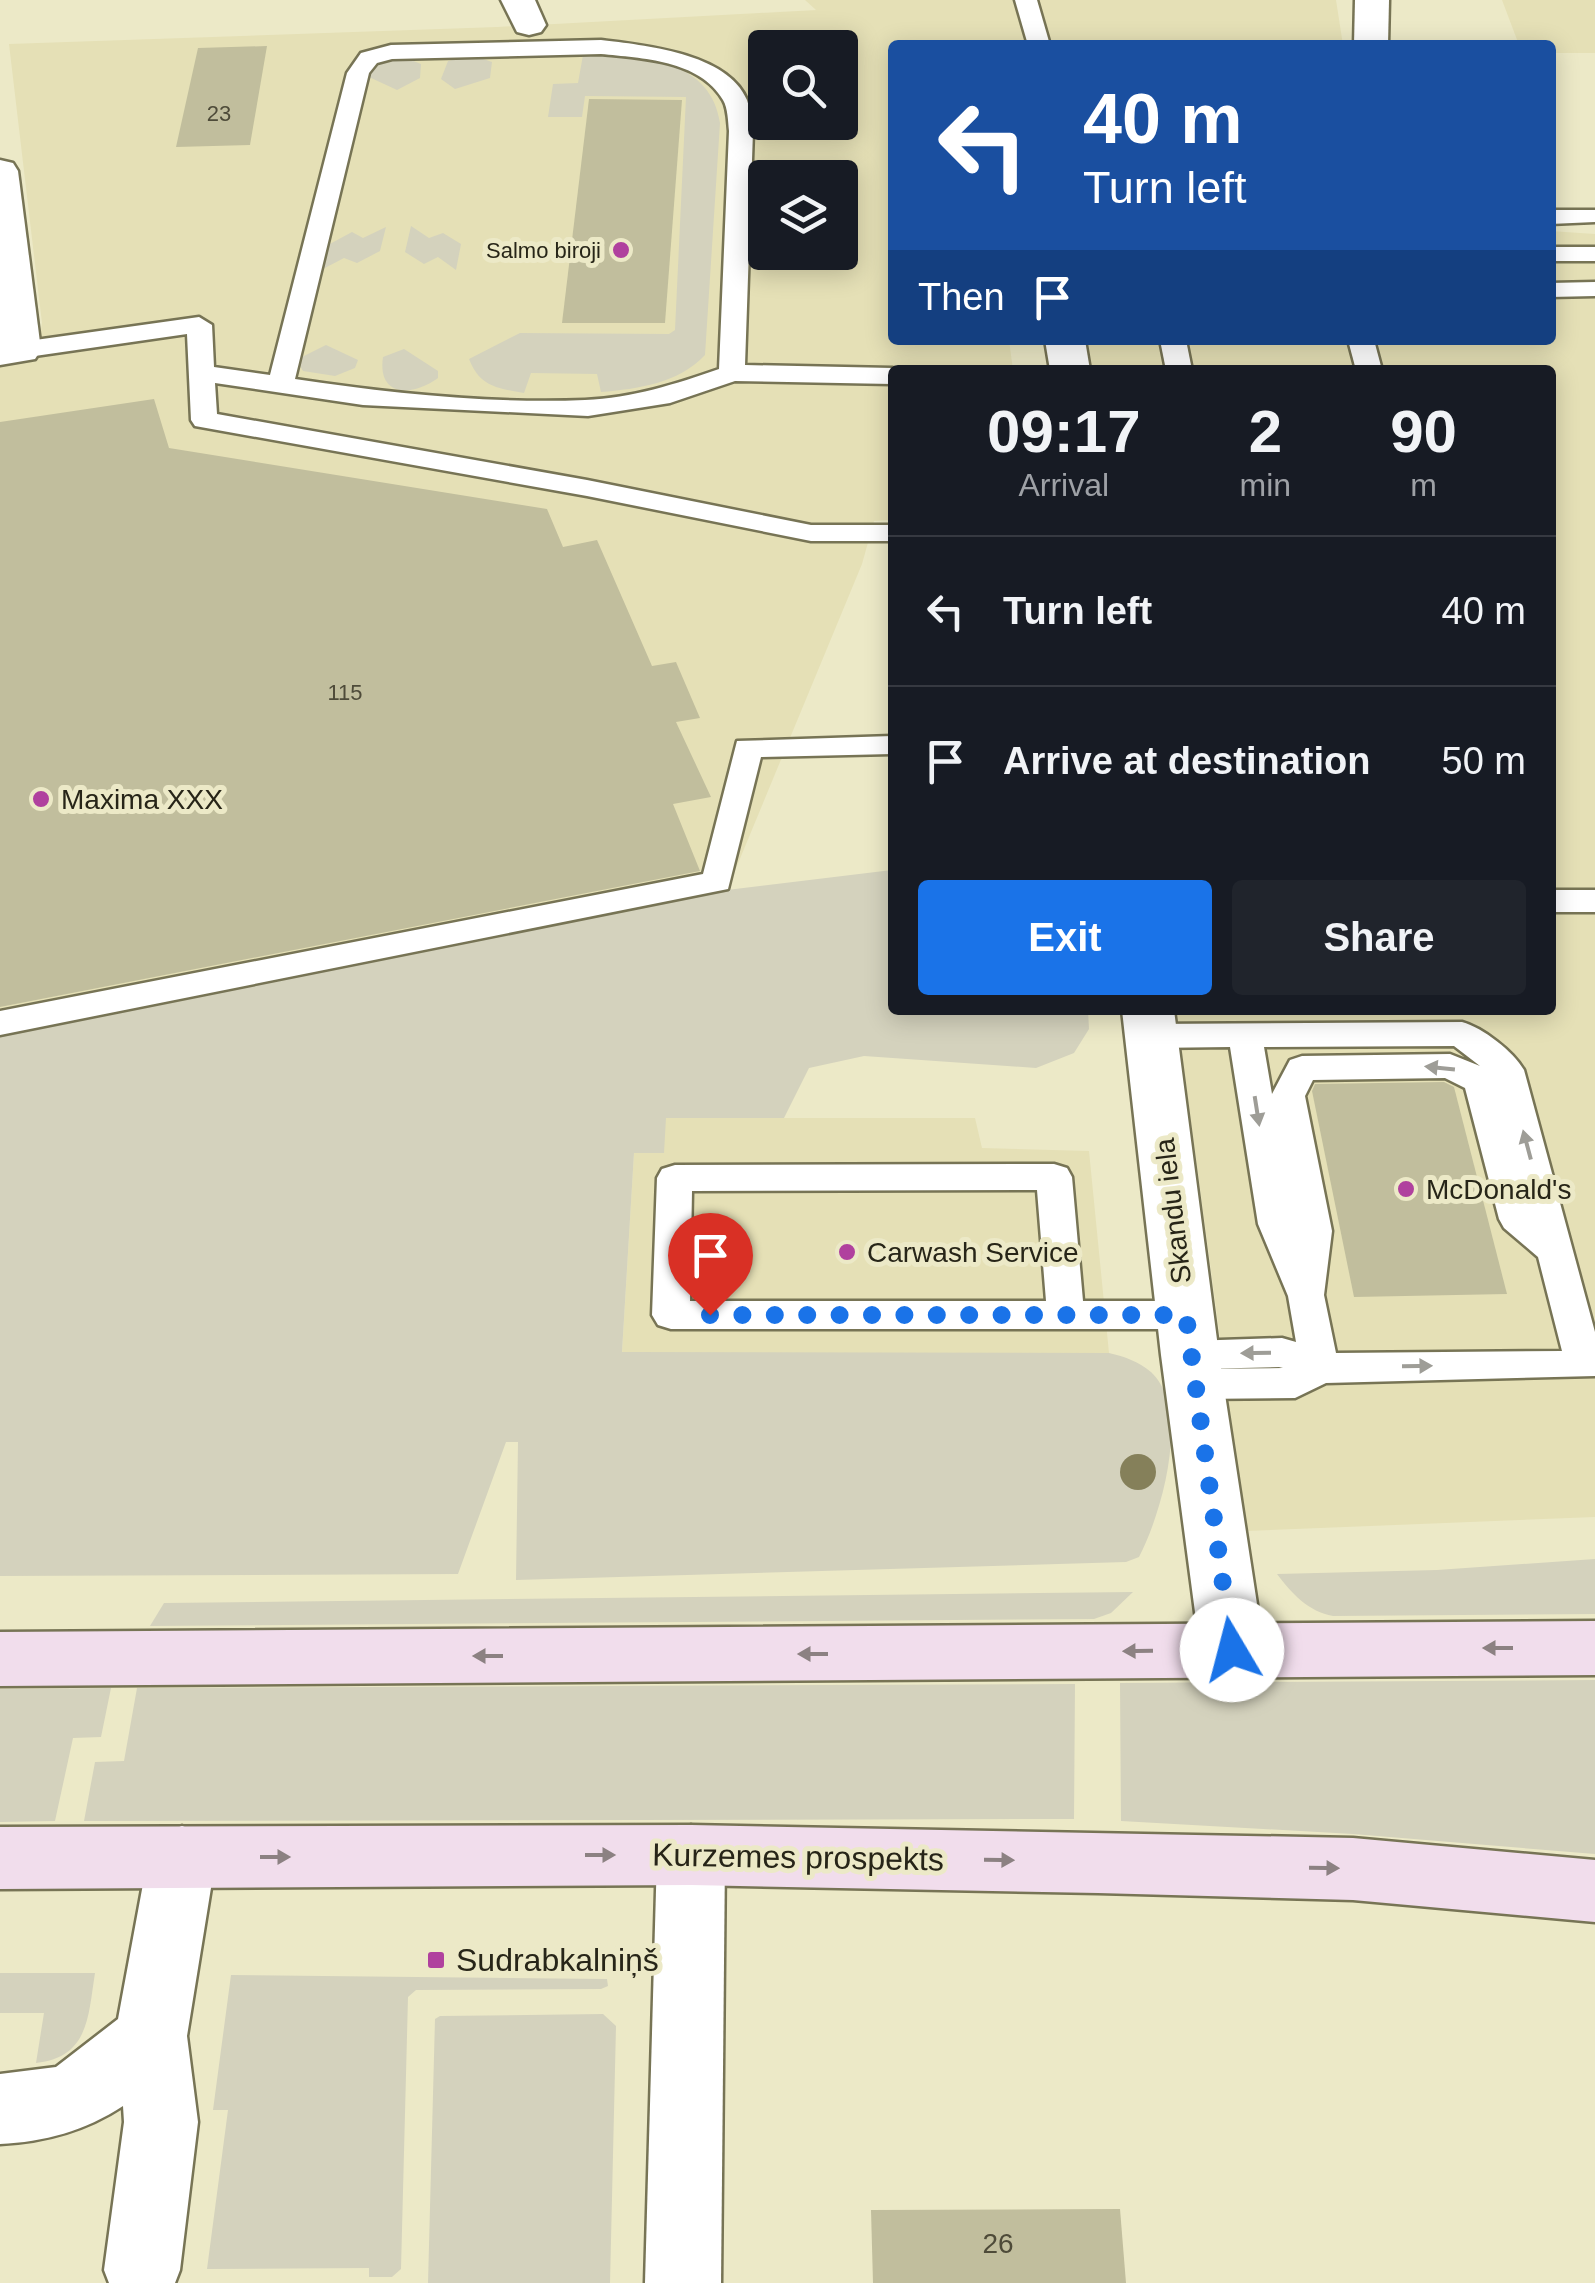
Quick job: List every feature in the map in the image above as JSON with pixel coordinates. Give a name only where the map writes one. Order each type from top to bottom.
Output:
[{"type":"main road","points":[[0,1659],[1595,1648]]},
{"type":"main road","name":"Kurzemes prospekts","points":[[0,1858],[691,1855],[1352,1868],[1595,1892]]},
{"type":"street","points":[[1371,40],[1372,0]]},
{"type":"street","points":[[0,171],[10,352]]},
{"type":"street","name":"Skandu iela","points":[[1150,1023],[1232,1650]]},
{"type":"street","points":[[682,2283],[691,1855]]},
{"type":"street","points":[[142,2270],[161,2122],[151,2036],[182,1857]]},
{"type":"street","points":[[0,2110],[40,2109],[91,2089],[151,2036]]},
{"type":"lane","points":[[1026,0],[1037,40]]},
{"type":"lane","points":[[281,383],[358,73],[369,58],[380,54],[436,50],[600,48],[645,52],[683,60],[714,78],[735,99],[741,131],[732,373]]},
{"type":"lane","points":[[1556,217],[1590,216]]},
{"type":"lane","points":[[1556,254],[1595,254]]},
{"type":"lane","points":[[1556,290],[1595,290]]},
{"type":"lane","points":[[10,352],[199,326],[204,420],[587,488],[811,534],[888,533]]},
{"type":"lane","points":[[200,372],[415,402],[588,408],[670,396],[732,373],[888,376]]},
{"type":"lane","points":[[0,1023],[717,882],[748,748],[888,745]]},
{"type":"lane","points":[[1556,901],[1595,902]]},
{"type":"lane","points":[[1066,1316],[1054,1176],[675,1178],[671,1315],[1066,1316],[1295,1383],[1320,1368],[1585,1364],[1507,1070],[1462,1034],[1245,1034],[1150,1023]]},
{"type":"lane","points":[[1245,1034],[1276,1224],[1306,1296],[1320,1368]]},
{"type":"lane","points":[[1306,1296],[1314,1231],[1288,1096],[1302,1068],[1450,1066],[1480,1081],[1517,1219],[1556,1252]]},
{"type":"shaded area","points":[[805,0],[1336,0],[1342,40],[888,40],[888,345],[1010,345],[1012,365],[888,365],[888,520],[874,521],[862,564],[727,890],[0,1034],[0,365],[36,360],[42,323],[9,44],[497,27],[816,10]]},
{"type":"shaded area","points":[[1502,0],[1595,0],[1595,53],[1556,53],[1556,40],[1517,40]]},
{"type":"shaded area","points":[[472,55],[492,62],[490,78],[455,89],[441,79],[448,61]]},
{"type":"shaded area","points":[[583,55],[626,56],[668,64],[702,85],[714,101],[720,123],[705,355],[670,378],[629,389],[601,392],[597,374],[531,373],[524,393],[506,390],[484,381],[469,359],[520,333],[669,334],[675,330],[686,97],[585,96],[582,117],[548,117],[553,84],[578,83]]},
{"type":"shaded area","points":[[401,56],[421,64],[420,78],[397,90],[369,77],[376,62]]},
{"type":"shaded area","points":[[411,226],[429,238],[443,233],[461,244],[456,270],[438,257],[424,264],[405,252]]},
{"type":"shaded area","points":[[386,227],[380,251],[357,263],[344,258],[321,270],[328,245],[352,232],[363,238]]},
{"type":"shaded area","points":[[1556,231],[1595,234],[1595,1517],[1246,1531],[1177,1015],[1556,1015],[1556,365],[1089,365],[1087,345],[1556,345]]},
{"type":"shaded area","points":[[326,345],[358,360],[355,368],[335,376],[303,371],[302,357]]},
{"type":"shaded area","points":[[404,349],[438,371],[438,378],[408,390],[391,386],[385,380],[383,357]]},
{"type":"shaded area","points":[[888,870],[888,1015],[1088,1015],[1089,1029],[1074,1053],[1036,1068],[864,1056],[809,1068],[784,1118],[666,1118],[664,1153],[634,1153],[622,1352],[1109,1353],[1131,1360],[1151,1372],[1163,1389],[1170,1411],[1169,1463],[1156,1516],[1139,1557],[1126,1562],[516,1580],[518,1442],[506,1442],[458,1574],[0,1576],[0,1034],[727,890]]},
{"type":"shaded area","points":[[666,1118],[975,1118],[982,1148],[1089,1151],[1109,1353],[622,1353],[634,1153]]},
{"type":"shaded area","points":[[1595,1559],[1595,1614],[1333,1616],[1301,1601],[1277,1574],[1437,1570]]},
{"type":"shaded area","points":[[1133,1592],[1111,1613],[1094,1619],[150,1626],[164,1603]]},
{"type":"shaded area","points":[[1595,1680],[1595,1854],[1353,1834],[1121,1821],[1120,1683]]},
{"type":"shaded area","points":[[1075,1684],[1074,1819],[84,1821],[95,1762],[124,1761],[137,1688]]},
{"type":"shaded area","points":[[111,1688],[101,1737],[73,1738],[55,1821],[0,1822],[0,1689]]},
{"type":"shaded area","points":[[0,1973],[95,1973],[83,2032],[67,2053],[36,2063],[44,2013],[0,2013]]},
{"type":"shaded area","points":[[231,1975],[607,1979],[608,1986],[416,1990],[408,1997],[401,2269],[392,2277],[369,2277],[369,2268],[207,2269],[228,2110],[213,2110]]},
{"type":"shaded area","points":[[603,2014],[616,2026],[610,2283],[428,2283],[435,2019]]},
{"type":"building","points":[[267,46],[250,145],[176,147],[198,48]]},
{"type":"building","name":"Salmo biroji","points":[[589,99],[682,100],[665,323],[562,323]]},
{"type":"building","points":[[154,399],[169,448],[547,509],[563,547],[597,540],[652,666],[676,662],[700,718],[676,722],[711,797],[673,804],[700,871],[0,1007],[0,422]]},
{"type":"building","name":"McDonald's","points":[[1444,1082],[1454,1087],[1507,1294],[1354,1297],[1312,1091],[1315,1084]]},
{"type":"building","points":[[1120,2209],[1126,2283],[873,2283],[871,2210]]},
{"type":"place","name":"Salmo biroji","points":[[621,250]]},
{"type":"place","name":"Maxima XXX","points":[[41,799]]},
{"type":"place","name":"McDonald's","points":[[1406,1189]]},
{"type":"place","name":"Carwash Service","points":[[847,1252]]},
{"type":"place","name":"Sudrabkalniņš","points":[[436,1960]]},
{"type":"route","points":[[710,1315],[1186,1315],[1232,1650]]}]
